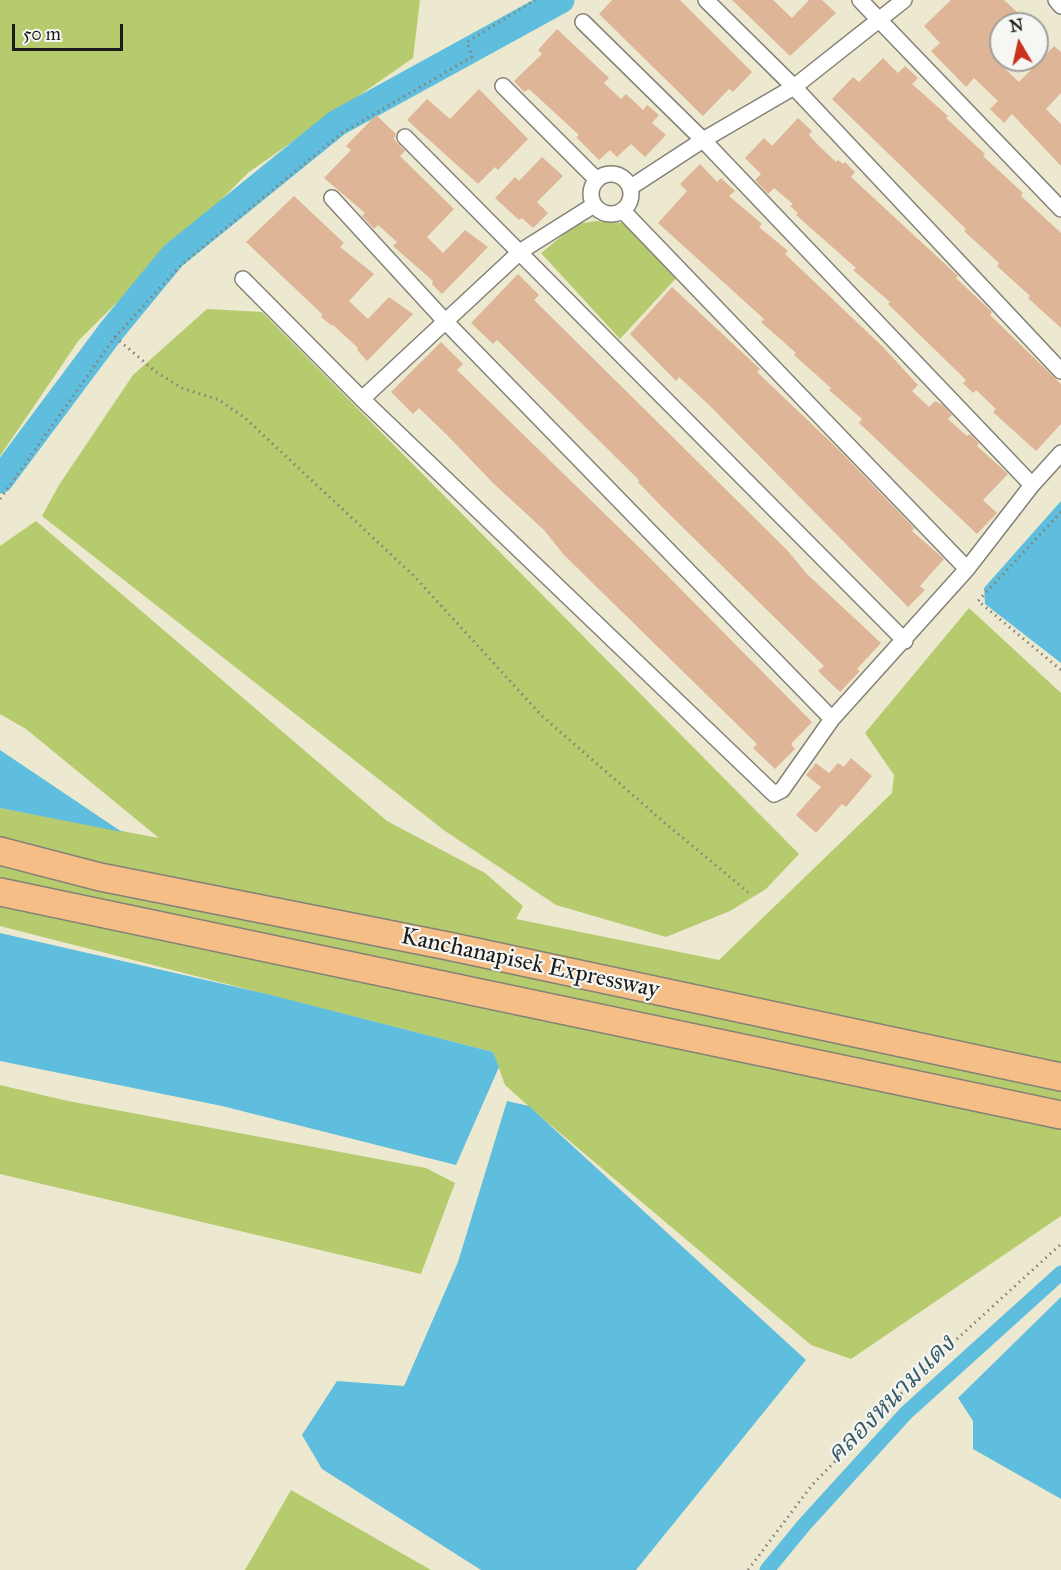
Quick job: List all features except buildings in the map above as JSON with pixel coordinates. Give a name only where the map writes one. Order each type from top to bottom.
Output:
[{"type":"highway","name":"Kanchanapisek Expressway","points":[[0,851],[100,877],[448,946],[1061,1077]]},
{"type":"highway","name":"Kanchanapisek Expressway","points":[[0,892],[1061,1115]]},
{"type":"street","points":[[706,0],[794,87],[1061,371]]},
{"type":"street","points":[[860,0],[1061,209]]},
{"type":"street","points":[[631,187],[703,140],[794,87],[904,0]]},
{"type":"street","points":[[1056,0],[1061,6]]},
{"type":"street","points":[[583,22],[703,140],[1032,485]]},
{"type":"street","points":[[503,86],[597,180]]},
{"type":"street","points":[[405,136],[905,641]]},
{"type":"street","points":[[609,174],[615,174],[627,181],[631,187],[631,200],[623,211],[611,215],[594,205],[591,192],[597,180],[609,174]]},
{"type":"street","points":[[332,198],[444,320],[832,719]]},
{"type":"street","points":[[362,399],[444,320],[521,251],[594,205]]},
{"type":"street","points":[[623,211],[967,569]]},
{"type":"street","points":[[243,279],[362,399],[770,793],[776,794],[782,790],[832,719],[905,641],[967,569],[1032,485],[1061,453]]},
{"type":"path","points":[[0,499],[115,337],[181,265],[343,132],[472,57],[467,42],[535,0]]},
{"type":"path","points":[[115,337],[156,372],[182,388],[219,400],[244,418],[414,576],[542,716],[748,892]]},
{"type":"path","points":[[1061,512],[978,601],[1061,670]]},
{"type":"path","points":[[748,1570],[812,1485],[935,1359],[1061,1244]]},
{"type":"green space","points":[[0,0],[420,0],[413,58],[249,172],[79,340],[0,456]]},
{"type":"green space","points":[[596,221],[623,223],[678,276],[620,339],[541,253],[577,224]]},
{"type":"green space","points":[[207,309],[262,312],[799,854],[766,889],[730,911],[666,937],[556,905],[445,831],[42,516],[59,485],[133,375]]},
{"type":"green space","points":[[36,521],[387,821],[485,873],[523,906],[516,919],[719,960],[892,793],[894,775],[865,733],[969,608],[1061,693],[1061,1216],[851,1359],[811,1345],[534,1111],[505,1085],[493,1052],[0,926],[0,808],[159,838],[26,729],[0,714],[0,546]]},
{"type":"green space","points":[[0,1085],[68,1101],[426,1168],[455,1183],[421,1274],[0,1174]]},
{"type":"green space","points":[[291,1490],[431,1570],[245,1570]]},
{"type":"water","points":[[1061,501],[1061,663],[985,604],[984,588]]},
{"type":"water","points":[[0,750],[122,832],[0,808]]},
{"type":"water","points":[[0,933],[267,994],[493,1052],[499,1067],[456,1165],[222,1106],[0,1061]]},
{"type":"water","points":[[507,1101],[529,1106],[806,1360],[636,1570],[481,1570],[322,1469],[302,1435],[337,1381],[404,1386],[458,1262]]},
{"type":"water","points":[[1061,1297],[1061,1499],[973,1449],[973,1421],[958,1398]]},
{"type":"waterway","points":[[0,480],[112,330],[173,256],[337,123],[561,0]]},
{"type":"waterway","name":"คลองหนามแดง","points":[[767,1570],[804,1525],[906,1413],[1061,1273]]}]
